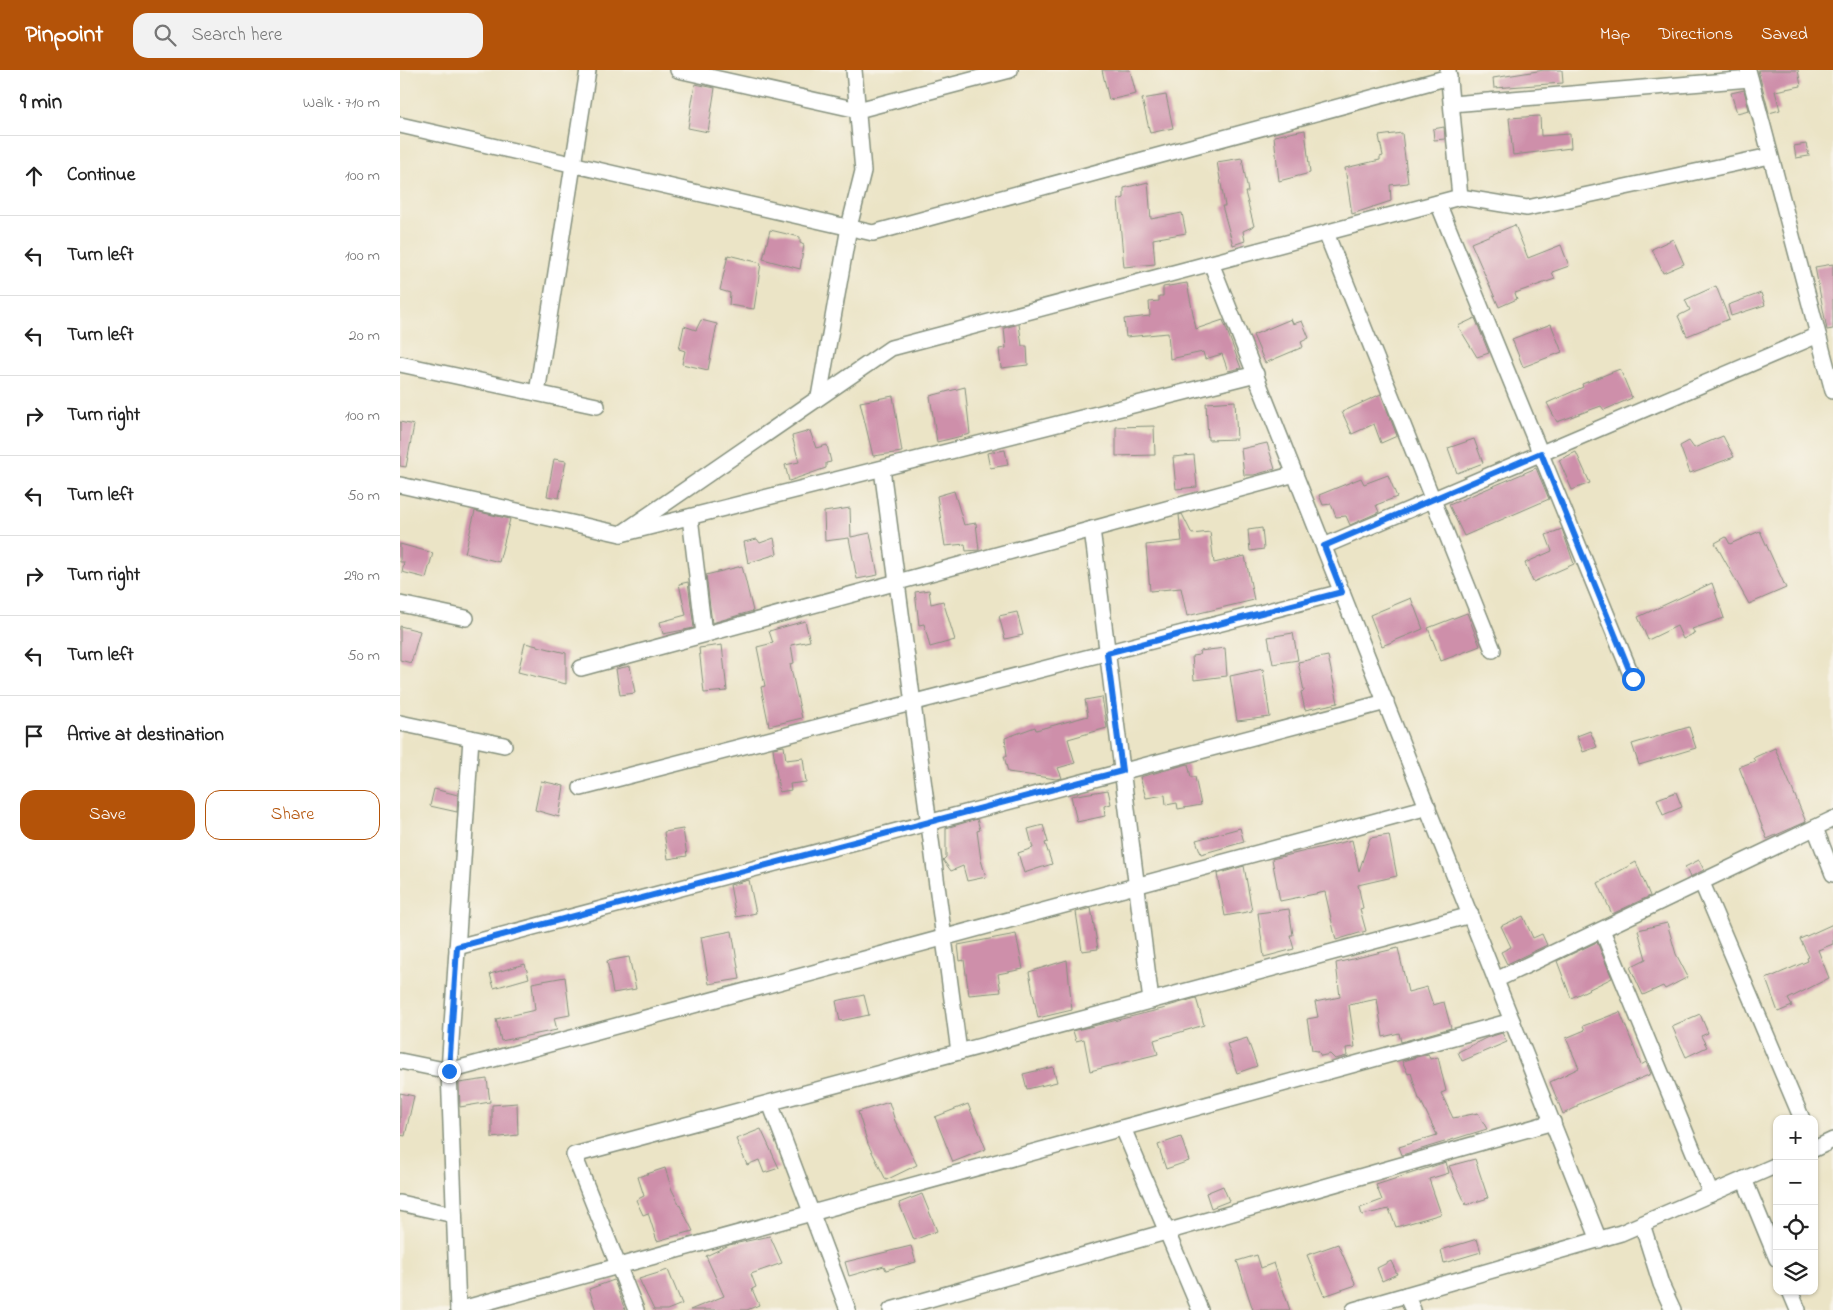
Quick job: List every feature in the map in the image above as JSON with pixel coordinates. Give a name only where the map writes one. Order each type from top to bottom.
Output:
[{"type":"street","points":[[537,393],[588,70]]},
{"type":"street","points":[[678,70],[858,110],[1010,70]]},
{"type":"street","points":[[819,397],[849,227],[863,171],[854,70]]},
{"type":"street","points":[[400,125],[873,232],[1449,73],[1460,197]]},
{"type":"street","points":[[1452,104],[1749,75],[1818,335],[1831,373],[1833,391]]},
{"type":"street","points":[[621,534],[891,348],[1460,197],[1526,208],[1770,156]]},
{"type":"street","points":[[1438,203],[1633,679]]},
{"type":"street","points":[[1326,233],[1493,650]]},
{"type":"street","points":[[1212,263],[1599,1240]]},
{"type":"street","points":[[1324,546],[1818,335]]},
{"type":"street","points":[[400,364],[597,406]]},
{"type":"street","points":[[400,485],[621,534],[1256,374]]},
{"type":"street","points":[[882,469],[959,1052]]},
{"type":"street","points":[[581,668],[1296,474]]},
{"type":"street","points":[[690,517],[704,634]]},
{"type":"street","points":[[1092,530],[1151,1001]]},
{"type":"street","points":[[581,788],[1342,592]]},
{"type":"street","points":[[400,604],[466,618]]},
{"type":"street","points":[[457,947],[1386,702]]},
{"type":"street","points":[[400,723],[504,745]]},
{"type":"street","points":[[471,738],[449,1071],[458,1310],[1512,1021]]},
{"type":"street","points":[[400,1061],[449,1071],[1428,807]]},
{"type":"street","points":[[1496,980],[1833,819]]},
{"type":"street","points":[[1815,828],[1833,874]]},
{"type":"street","points":[[1702,882],[1800,1115]]},
{"type":"street","points":[[636,1310],[574,1155],[1471,916]]},
{"type":"street","points":[[1602,930],[1711,1194]]},
{"type":"street","points":[[770,1102],[848,1310]]},
{"type":"street","points":[[891,1310],[1552,1122]]},
{"type":"street","points":[[1123,1128],[1200,1310]]},
{"type":"street","points":[[1818,1146],[1833,1140]]},
{"type":"street","points":[[1354,1310],[1599,1240],[1642,1224],[1773,1167]]},
{"type":"street","points":[[1744,1179],[1773,1250]]},
{"type":"street","points":[[400,1203],[454,1216]]},
{"type":"street","points":[[1642,1224],[1661,1284],[1673,1310]]},
{"type":"street","points":[[1406,1295],[1413,1310]]},
{"type":"street","points":[[1792,1295],[1798,1310]]},
{"type":"building","points":[[1102,70],[1130,70],[1136,94],[1109,100]]},
{"type":"building","points":[[1544,70],[1562,70],[1563,83],[1494,88],[1493,78]]},
{"type":"building","points":[[1758,70],[1798,70],[1801,86],[1775,91],[1780,110],[1769,113]]},
{"type":"building","points":[[695,84],[715,88],[708,132],[688,128]]},
{"type":"building","points":[[1744,90],[1749,110],[1737,113],[1731,93]]},
{"type":"building","points":[[1166,95],[1173,128],[1150,133],[1142,99]]},
{"type":"building","points":[[1540,116],[1541,136],[1570,134],[1571,148],[1513,155],[1509,118]]},
{"type":"building","points":[[1444,127],[1445,139],[1434,140],[1433,129]]},
{"type":"building","points":[[1305,130],[1310,173],[1279,181],[1274,136]]},
{"type":"building","points":[[1402,133],[1408,183],[1390,185],[1391,201],[1352,214],[1345,168],[1380,160],[1380,157],[1383,156],[1379,136]]},
{"type":"building","points":[[1806,144],[1809,156],[1796,158],[1794,146]]},
{"type":"building","points":[[1242,158],[1248,192],[1245,192],[1254,226],[1243,231],[1245,241],[1233,245],[1222,206],[1225,206],[1217,162]]},
{"type":"building","points":[[1148,182],[1151,219],[1182,213],[1186,233],[1153,239],[1155,264],[1124,267],[1118,200],[1124,198],[1124,188]]},
{"type":"building","points":[[1515,225],[1528,258],[1561,245],[1569,266],[1552,272],[1555,279],[1515,293],[1517,299],[1499,307],[1471,243]]},
{"type":"building","points":[[770,230],[800,237],[800,243],[804,245],[800,269],[763,259]]},
{"type":"building","points":[[1673,239],[1684,264],[1663,273],[1652,249]]},
{"type":"building","points":[[728,255],[761,263],[754,309],[729,305],[730,293],[720,290]]},
{"type":"building","points":[[1833,264],[1833,329],[1827,330],[1815,267]]},
{"type":"building","points":[[1187,283],[1196,329],[1223,320],[1241,368],[1228,371],[1222,354],[1205,359],[1203,352],[1170,359],[1168,333],[1126,337],[1124,319],[1150,316],[1149,302],[1159,301],[1159,296],[1163,296],[1163,287]]},
{"type":"building","points":[[1716,286],[1729,319],[1687,336],[1678,316],[1690,310],[1685,300]]},
{"type":"building","points":[[1761,293],[1765,305],[1731,316],[1728,305]]},
{"type":"building","points":[[1475,318],[1489,353],[1477,357],[1458,326]]},
{"type":"building","points":[[1291,319],[1293,324],[1302,321],[1309,338],[1301,342],[1303,347],[1265,363],[1253,335]]},
{"type":"building","points":[[701,320],[717,324],[708,370],[682,364],[685,351],[679,349],[684,326],[696,330]]},
{"type":"building","points":[[1019,324],[1022,346],[1027,346],[1028,365],[1001,368],[999,349],[1006,348],[1004,328]]},
{"type":"building","points":[[1551,324],[1562,352],[1523,367],[1512,339]]},
{"type":"building","points":[[1620,369],[1632,398],[1604,410],[1601,406],[1557,422],[1547,403],[1583,387],[1582,384]]},
{"type":"building","points":[[965,387],[970,434],[937,442],[930,396]]},
{"type":"building","points":[[1381,394],[1397,436],[1381,443],[1374,424],[1352,434],[1342,412]]},
{"type":"building","points":[[893,396],[902,452],[873,456],[860,402]]},
{"type":"building","points":[[1235,401],[1237,439],[1208,440],[1206,403]]},
{"type":"building","points":[[400,422],[414,425],[406,467],[400,466]]},
{"type":"building","points":[[1154,426],[1155,455],[1116,456],[1116,427]]},
{"type":"building","points":[[810,431],[816,448],[827,445],[831,462],[826,463],[826,468],[789,481],[785,465],[799,462],[792,436]]},
{"type":"building","points":[[1723,436],[1734,457],[1690,473],[1680,446],[1689,441],[1694,448]]},
{"type":"building","points":[[1474,439],[1483,463],[1457,473],[1448,448]]},
{"type":"building","points":[[1267,443],[1275,469],[1254,475],[1244,475],[1241,449]]},
{"type":"building","points":[[1005,450],[1008,465],[990,468],[987,453]]},
{"type":"building","points":[[1576,452],[1590,483],[1572,490],[1559,460]]},
{"type":"building","points":[[1194,455],[1197,487],[1176,489],[1173,457]]},
{"type":"building","points":[[554,459],[566,461],[559,498],[547,496]]},
{"type":"building","points":[[1536,468],[1549,499],[1464,536],[1449,505]]},
{"type":"building","points":[[1388,475],[1397,497],[1376,505],[1379,512],[1350,525],[1346,516],[1336,517],[1331,504],[1323,505],[1319,495],[1361,478],[1364,484]]},
{"type":"building","points":[[954,491],[964,525],[976,523],[979,550],[966,551],[965,544],[945,546],[937,496]]},
{"type":"building","points":[[850,508],[851,537],[870,533],[878,575],[857,579],[849,538],[825,541],[824,512]]},
{"type":"building","points":[[475,511],[510,519],[499,562],[465,553]]},
{"type":"building","points":[[1182,514],[1192,534],[1210,532],[1214,563],[1245,556],[1254,600],[1187,616],[1181,588],[1150,591],[1146,545],[1182,541],[1179,515]]},
{"type":"building","points":[[1262,528],[1264,549],[1250,551],[1248,530]]},
{"type":"building","points":[[1562,529],[1574,564],[1533,582],[1525,563],[1552,551],[1546,535]]},
{"type":"building","points":[[1760,531],[1786,588],[1749,604],[1715,543],[1726,537],[1730,544]]},
{"type":"building","points":[[774,538],[777,554],[748,563],[744,542],[757,539],[760,543]]},
{"type":"building","points":[[400,544],[433,553],[426,578],[402,572],[404,562],[400,562]]},
{"type":"building","points":[[742,566],[753,611],[712,623],[706,575]]},
{"type":"building","points":[[688,582],[694,628],[663,634],[660,622],[686,615],[679,584]]},
{"type":"building","points":[[1712,583],[1724,618],[1692,629],[1695,633],[1683,639],[1677,626],[1648,640],[1638,617]]},
{"type":"building","points":[[929,590],[931,604],[943,601],[955,640],[930,647],[924,624],[919,625],[915,592]]},
{"type":"building","points":[[1411,598],[1423,629],[1382,646],[1370,615]]},
{"type":"building","points":[[1017,612],[1023,635],[1005,639],[999,616]]},
{"type":"building","points":[[1467,613],[1480,646],[1441,661],[1428,628]]},
{"type":"building","points":[[805,621],[810,641],[791,645],[794,663],[790,664],[802,718],[769,726],[761,687],[765,686],[757,647],[773,643],[769,631]]},
{"type":"building","points":[[400,626],[420,631],[411,663],[400,660]]},
{"type":"building","points":[[1293,633],[1298,660],[1273,664],[1268,637]]},
{"type":"building","points":[[525,643],[566,653],[566,684],[518,672]]},
{"type":"building","points":[[722,645],[727,691],[704,693],[699,648]]},
{"type":"building","points":[[1225,648],[1227,676],[1194,680],[1192,656],[1199,655],[1200,651]]},
{"type":"building","points":[[1328,656],[1338,703],[1305,710],[1301,692],[1304,691],[1298,662]]},
{"type":"building","points":[[630,666],[635,693],[620,695],[616,669]]},
{"type":"building","points":[[1263,669],[1270,717],[1237,721],[1230,676]]},
{"type":"building","points":[[1102,697],[1107,728],[1068,739],[1075,763],[1058,768],[1062,778],[1056,779],[1008,772],[1004,756],[1007,756],[1005,738],[1035,727],[1036,730],[1088,716],[1085,700]]},
{"type":"building","points":[[1689,727],[1696,748],[1639,765],[1632,744]]},
{"type":"building","points":[[1590,731],[1597,747],[1583,752],[1577,736]]},
{"type":"building","points":[[784,746],[786,760],[803,758],[806,782],[790,784],[791,790],[779,792],[773,748]]},
{"type":"building","points":[[1775,748],[1806,822],[1767,839],[1739,767],[1755,761],[1753,758]]},
{"type":"building","points":[[1188,764],[1191,777],[1195,777],[1201,805],[1178,809],[1177,803],[1166,805],[1165,795],[1146,798],[1140,777]]},
{"type":"building","points":[[541,781],[564,786],[559,817],[535,810]]},
{"type":"building","points":[[434,789],[458,795],[457,812],[430,806]]},
{"type":"building","points":[[1108,790],[1111,804],[1104,806],[1105,816],[1077,822],[1071,796]]},
{"type":"building","points":[[1676,792],[1682,807],[1663,815],[1657,799]]},
{"type":"building","points":[[977,819],[980,830],[977,831],[981,860],[986,877],[967,881],[963,866],[951,871],[943,860],[946,857],[946,828]]},
{"type":"building","points":[[1043,825],[1048,842],[1045,843],[1052,864],[1024,873],[1018,853],[1033,848],[1028,829]]},
{"type":"building","points":[[1240,828],[1244,842],[1201,854],[1196,840]]},
{"type":"building","points":[[683,829],[687,856],[668,859],[664,832]]},
{"type":"building","points":[[1389,835],[1397,876],[1358,885],[1363,908],[1360,909],[1366,931],[1336,940],[1325,892],[1280,901],[1272,859],[1352,840],[1359,871],[1370,838]]},
{"type":"building","points":[[1699,860],[1704,870],[1690,877],[1685,867]]},
{"type":"building","points":[[1636,862],[1650,896],[1612,914],[1598,883]]},
{"type":"building","points":[[1244,866],[1252,911],[1225,916],[1217,874]]},
{"type":"building","points":[[749,880],[756,913],[736,917],[730,885]]},
{"type":"building","points":[[1091,908],[1098,949],[1082,951],[1076,912]]},
{"type":"building","points":[[1289,909],[1293,935],[1290,935],[1294,949],[1264,957],[1258,913]]},
{"type":"building","points":[[1523,916],[1533,938],[1542,934],[1547,945],[1507,964],[1501,952],[1511,947],[1501,926]]},
{"type":"building","points":[[1667,923],[1676,954],[1688,977],[1665,989],[1663,986],[1643,995],[1630,967],[1646,959],[1638,930]]},
{"type":"building","points":[[1833,924],[1833,944],[1818,950],[1829,978],[1788,999],[1792,1006],[1778,1012],[1766,979],[1808,961],[1807,958],[1809,957],[1800,939]]},
{"type":"building","points":[[732,931],[740,979],[709,984],[701,937]]},
{"type":"building","points":[[1016,934],[1023,969],[998,974],[1001,992],[969,995],[964,960],[960,961],[958,945]]},
{"type":"building","points":[[1597,942],[1612,978],[1571,998],[1557,961]]},
{"type":"building","points":[[1398,948],[1408,992],[1427,987],[1433,1005],[1444,1002],[1451,1028],[1401,1042],[1399,1033],[1383,1037],[1377,999],[1349,1005],[1355,1047],[1346,1048],[1347,1056],[1335,1059],[1330,1054],[1321,1056],[1318,1051],[1312,1050],[1307,1019],[1318,1017],[1315,1002],[1340,997],[1336,963]]},
{"type":"building","points":[[629,957],[636,989],[613,993],[607,961]]},
{"type":"building","points":[[1067,960],[1072,1010],[1038,1018],[1029,972]]},
{"type":"building","points":[[525,964],[529,978],[494,988],[490,974]]},
{"type":"building","points":[[565,977],[570,1015],[554,1018],[557,1030],[501,1041],[496,1019],[535,1010],[532,983]]},
{"type":"building","points":[[864,995],[869,1015],[840,1021],[836,1001]]},
{"type":"building","points":[[1196,998],[1204,1025],[1154,1040],[1158,1054],[1090,1071],[1084,1039],[1076,1041],[1073,1031],[1166,1008]]},
{"type":"building","points":[[1620,1012],[1641,1065],[1646,1062],[1651,1074],[1577,1105],[1577,1107],[1563,1114],[1550,1082],[1579,1068],[1566,1038],[1585,1030],[1583,1026]]},
{"type":"building","points":[[1700,1014],[1708,1033],[1701,1036],[1707,1047],[1686,1057],[1672,1026]]},
{"type":"building","points":[[1502,1033],[1507,1042],[1462,1061],[1458,1052],[1486,1038]]},
{"type":"building","points":[[1247,1038],[1257,1066],[1237,1073],[1227,1044]]},
{"type":"building","points":[[1428,1054],[1430,1059],[1438,1057],[1446,1091],[1441,1093],[1453,1118],[1478,1113],[1487,1129],[1402,1155],[1399,1147],[1437,1135],[1419,1099],[1411,1073],[1408,1074],[1402,1061]]},
{"type":"building","points":[[1053,1067],[1057,1082],[1027,1089],[1023,1074]]},
{"type":"building","points":[[487,1079],[490,1102],[460,1107],[459,1083]]},
{"type":"building","points":[[400,1093],[414,1096],[405,1136],[400,1135]]},
{"type":"building","points":[[889,1102],[895,1121],[917,1165],[886,1180],[868,1144],[858,1112]]},
{"type":"building","points":[[517,1103],[518,1135],[492,1138],[492,1105]]},
{"type":"building","points":[[968,1104],[986,1149],[953,1162],[935,1117]]},
{"type":"building","points":[[761,1129],[779,1168],[764,1173],[759,1160],[747,1165],[736,1139]]},
{"type":"building","points":[[1181,1137],[1189,1161],[1166,1169],[1158,1145]]},
{"type":"building","points":[[1475,1159],[1488,1198],[1466,1205],[1449,1166]]},
{"type":"building","points":[[1446,1162],[1449,1173],[1429,1179],[1441,1214],[1396,1227],[1389,1209],[1362,1215],[1360,1208],[1382,1200],[1376,1185]]},
{"type":"building","points":[[665,1168],[672,1190],[693,1231],[657,1241],[648,1213],[643,1215],[636,1200],[644,1196],[638,1177]]},
{"type":"building","points":[[1223,1186],[1229,1201],[1211,1208],[1206,1193]]},
{"type":"building","points":[[922,1194],[937,1231],[914,1240],[899,1203]]},
{"type":"building","points":[[770,1236],[782,1263],[751,1274],[756,1287],[752,1289],[759,1305],[747,1310],[690,1310],[724,1296],[706,1256],[729,1245]]},
{"type":"building","points":[[1477,1239],[1481,1252],[1444,1263],[1441,1250]]},
{"type":"building","points":[[1338,1244],[1356,1285],[1324,1296],[1307,1255]]},
{"type":"building","points":[[911,1246],[916,1262],[886,1270],[884,1266],[849,1276],[845,1262]]},
{"type":"building","points":[[1257,1255],[1261,1268],[1274,1263],[1290,1310],[1253,1310],[1237,1261]]},
{"type":"building","points":[[1391,1261],[1397,1274],[1382,1281],[1377,1268]]},
{"type":"building","points":[[668,1270],[682,1304],[667,1310],[654,1310],[639,1279]]},
{"type":"building","points":[[614,1280],[625,1310],[596,1310],[589,1289]]},
{"type":"route","points":[[449,1071],[457,947],[1122,771],[1107,653],[1342,592],[1324,546],[1541,453],[1633,679]]}]
